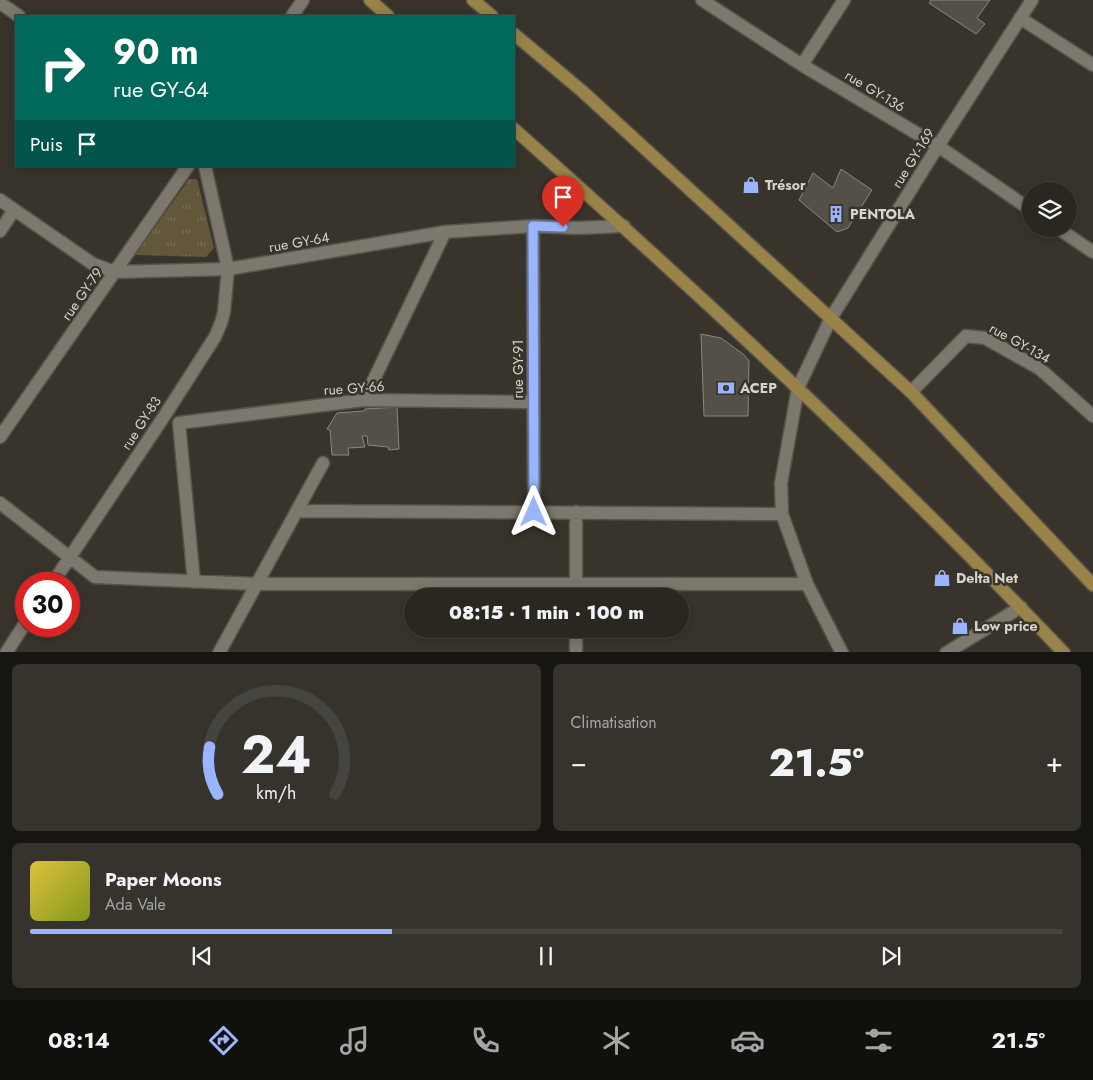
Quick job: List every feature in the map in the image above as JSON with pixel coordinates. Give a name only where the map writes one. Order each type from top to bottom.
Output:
[{"type":"main road","points":[[370,0],[387,15]]},
{"type":"main road","points":[[473,0],[491,15]]},
{"type":"main road","points":[[515,35],[582,91],[911,392],[1093,585]]},
{"type":"main road","points":[[515,129],[624,226],[798,388],[1021,607],[1064,652]]},
{"type":"street","points":[[293,15],[303,0]]},
{"type":"street","name":"rue GY-136","points":[[702,0],[802,65],[938,146],[1022,204]]},
{"type":"street","points":[[802,65],[844,0]]},
{"type":"street","name":"rue GY-169","points":[[842,652],[807,584],[782,514],[781,483],[798,388],[831,318],[1032,0]]},
{"type":"street","points":[[0,2],[18,15]]},
{"type":"street","points":[[1020,18],[1093,65]]},
{"type":"street","name":"rue GY-79","points":[[0,437],[187,167]]},
{"type":"street","points":[[204,167],[228,269]]},
{"type":"street","name":"rue GY-64","points":[[0,200],[93,264],[115,272],[228,269],[445,232],[533,226],[578,228],[624,226]]},
{"type":"street","points":[[0,231],[14,210]]},
{"type":"street","name":"rue GY-91","points":[[533,226],[534,512]]},
{"type":"street","points":[[364,400],[445,232]]},
{"type":"street","points":[[1071,237],[1093,252]]},
{"type":"street","name":"rue GY-83","points":[[60,572],[165,416],[215,337],[221,323],[228,269]]},
{"type":"street","name":"rue GY-134","points":[[911,392],[966,336],[974,336],[985,338],[1040,369],[1093,415]]},
{"type":"street","name":"rue GY-66","points":[[179,423],[364,400],[533,402]]},
{"type":"street","points":[[165,416],[179,423],[194,582]]},
{"type":"street","points":[[218,652],[323,463]]},
{"type":"street","points":[[0,503],[95,577],[256,584],[469,588]]},
{"type":"street","points":[[297,511],[782,514]]},
{"type":"street","points":[[576,512],[576,588]]},
{"type":"street","points":[[653,588],[807,584]]},
{"type":"street","points":[[946,652],[1021,607]]},
{"type":"street","points":[[6,652],[16,637]]},
{"type":"street","points":[[576,638],[576,652]]},
{"type":"green space","points":[[189,179],[197,179],[214,248],[206,257],[135,255]]},
{"type":"building","points":[[931,0],[990,0],[977,18],[985,24],[976,34],[929,3]]},
{"type":"building","name":"PENTOLA","points":[[841,169],[872,190],[848,228],[837,232],[799,200],[813,173],[833,188]]},
{"type":"building","name":"ACEP","points":[[701,334],[721,338],[743,354],[749,361],[748,416],[704,416]]},
{"type":"building","points":[[397,407],[399,449],[389,450],[388,447],[368,445],[367,436],[362,436],[365,447],[348,448],[349,455],[332,455],[330,430],[327,429],[337,413]]},
{"type":"place","name":"Trésor","points":[[751,185]]},
{"type":"place","name":"PENTOLA","points":[[836,214]]},
{"type":"place","name":"ACEP","points":[[726,388]]},
{"type":"place","name":"Delta Net","points":[[942,578]]},
{"type":"place","name":"Low price","points":[[960,626]]},
{"type":"route","points":[[534,512],[533,226],[563,227]]}]
